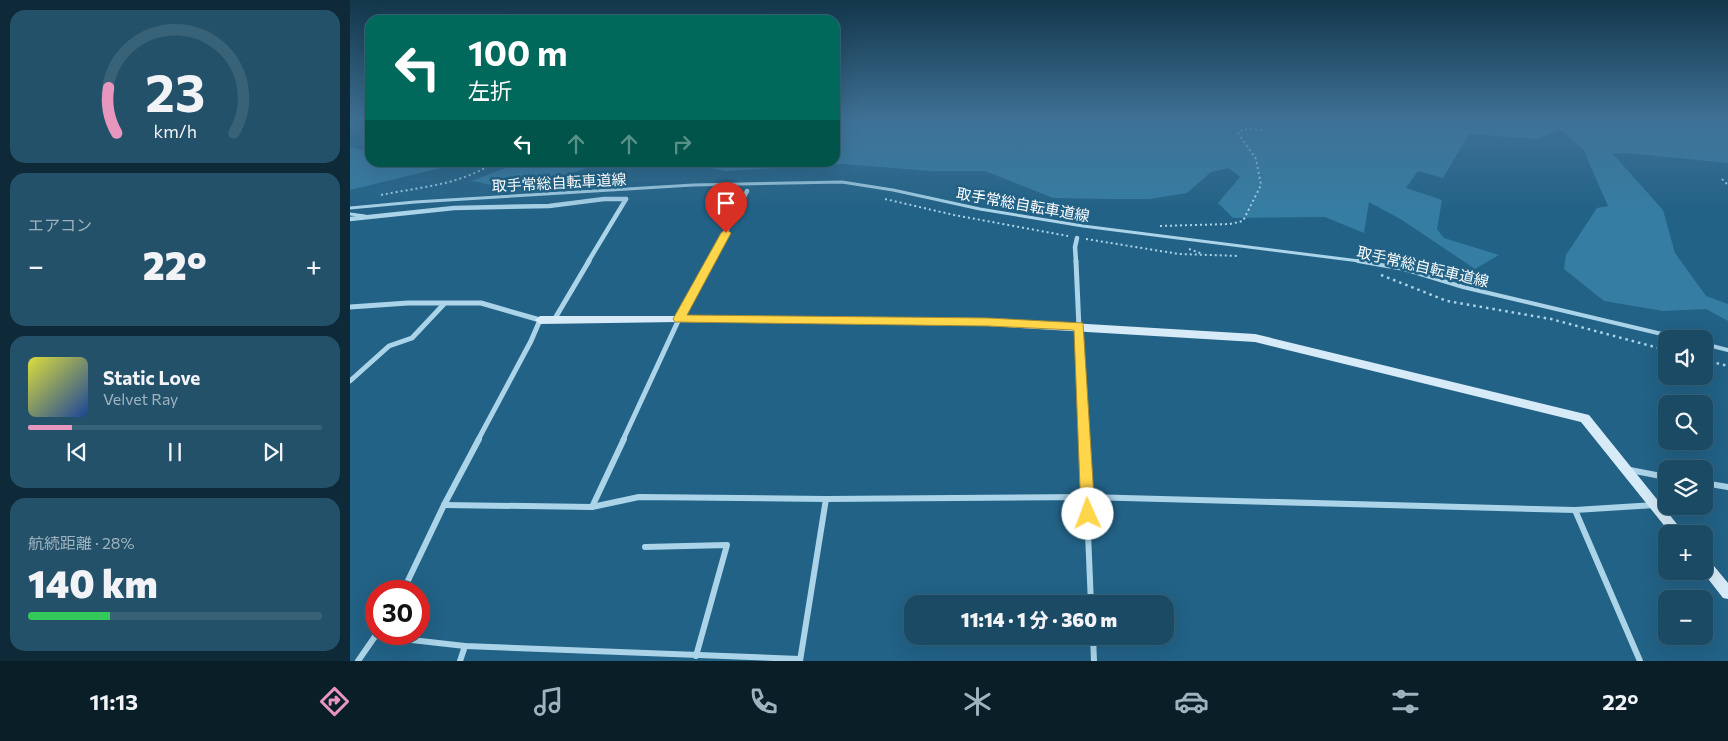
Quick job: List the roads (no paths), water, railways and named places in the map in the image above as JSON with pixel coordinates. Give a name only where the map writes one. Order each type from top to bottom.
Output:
[{"type":"street","points":[[592,507],[679,319],[747,192]]},
{"type":"street","points":[[350,219],[454,208],[540,206],[604,199],[626,199],[554,320]]},
{"type":"street","points":[[1077,238],[1075,248],[1091,595]]},
{"type":"street","points":[[350,307],[408,303],[481,303],[540,320],[679,319],[988,322],[1254,338],[1585,418],[1672,525]]},
{"type":"street","points":[[350,380],[389,346],[412,338],[444,304]]},
{"type":"street","points":[[408,580],[444,506],[531,342],[540,320]]},
{"type":"street","points":[[1629,470],[1658,475]]},
{"type":"street","points":[[1713,484],[1728,487]]},
{"type":"street","points":[[444,506],[592,507],[639,497],[826,499],[1087,497],[1575,510],[1656,505]]},
{"type":"street","points":[[430,642],[465,646],[800,660],[826,499]]},
{"type":"street","points":[[1575,510],[1640,661]]},
{"type":"street","points":[[645,547],[727,545],[696,656]]},
{"type":"street","points":[[1713,575],[1728,593]]},
{"type":"street","points":[[358,661],[369,645]]},
{"type":"street","points":[[1093,645],[1094,661]]},
{"type":"street","points":[[460,661],[465,646]]},
{"type":"lane","name":"取手常総自転車道線","points":[[350,208],[415,202],[694,185],[842,182],[1083,226],[1372,263],[1404,269],[1463,287],[1658,333]]},
{"type":"lane","points":[[350,214],[369,216]]},
{"type":"lane","points":[[1713,346],[1728,350]]}]
